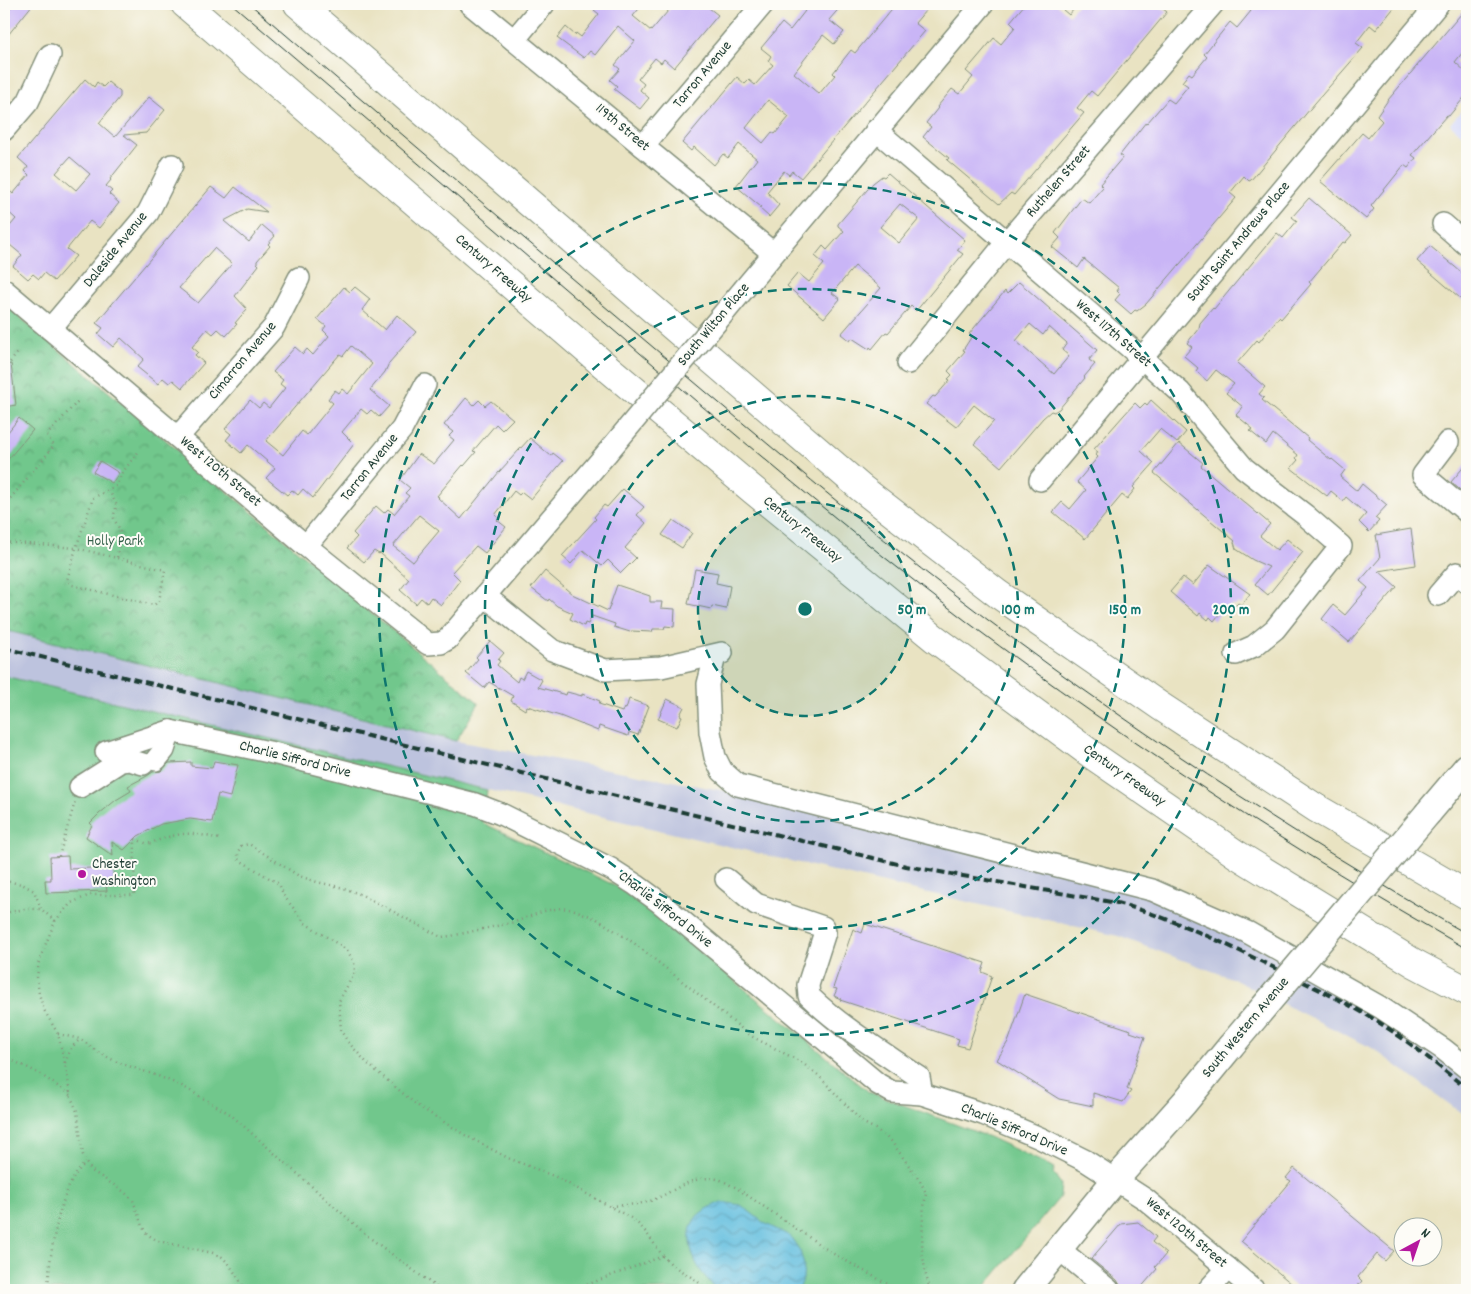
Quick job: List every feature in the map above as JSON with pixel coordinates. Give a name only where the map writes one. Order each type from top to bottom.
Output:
[{"type":"highway","name":"Century Freeway","points":[[185,4],[610,370],[934,638],[1095,757],[1236,854],[1414,963],[1467,991]]},
{"type":"highway","points":[[298,4],[861,488],[998,594],[1160,706],[1316,808],[1467,895]]},
{"type":"main road","name":"South Western Avenue","points":[[1025,1290],[1116,1179],[1154,1137],[1467,767]]},
{"type":"street","name":"119th Street","points":[[470,4],[773,253]]},
{"type":"street","points":[[514,40],[544,4]]},
{"type":"street","name":"Tarron Avenue","points":[[643,146],[763,4]]},
{"type":"street","name":"South Wilton Place","points":[[441,644],[448,640],[607,453],[876,130],[984,4]]},
{"type":"street","name":"Ruthelen Street","points":[[908,363],[1006,243],[1213,4]]},
{"type":"street","name":"South Saint Andrews Place","points":[[1040,480],[1438,4]]},
{"type":"street","points":[[4,130],[28,102],[50,55]]},
{"type":"street","name":"West 117th Street","points":[[876,130],[1142,358],[1180,392],[1244,468],[1305,515],[1341,546],[1275,629],[1254,646],[1236,654]]},
{"type":"street","name":"Daleside Avenue","points":[[50,329],[148,213],[172,165]]},
{"type":"street","points":[[1442,224],[1467,245]]},
{"type":"street","name":"Cimarron Avenue","points":[[178,436],[274,327],[299,278]]},
{"type":"street","name":"West 120th Street","points":[[4,290],[306,546],[428,644],[441,644]]},
{"type":"street","name":"Tarron Avenue","points":[[306,546],[402,429],[425,385]]},
{"type":"street","points":[[1448,442],[1422,475],[1467,512]]},
{"type":"street","points":[[1438,595],[1457,573],[1467,582]]},
{"type":"street","points":[[485,596],[552,650],[605,670],[661,667],[718,655],[708,684],[711,740],[714,757],[722,771],[738,784],[1152,890],[1247,932],[1380,1007],[1443,1049],[1467,1068]]},
{"type":"street","points":[[106,752],[170,731]]},
{"type":"street","points":[[80,786],[121,760],[149,762],[164,750],[170,731]]},
{"type":"street","name":"Charlie Sifford Drive","points":[[170,731],[278,755],[475,804],[501,814],[611,868],[636,885],[658,901],[878,1084],[892,1092],[922,1094],[983,1114],[1040,1138],[1116,1179]]},
{"type":"street","points":[[726,879],[756,904],[823,928],[825,932],[808,985],[809,996],[827,1013],[862,1040],[919,1077],[922,1094]]},
{"type":"street","name":"West 120th Street","points":[[1116,1179],[1145,1199],[1254,1290]]},
{"type":"street","points":[[1059,1249],[1109,1290]]},
{"type":"street","points":[[1208,1290],[1228,1268]]},
{"type":"path","points":[[4,370],[19,351]]},
{"type":"path","points":[[4,506],[54,446],[47,435],[78,401]]},
{"type":"path","points":[[4,542],[76,548],[165,570],[159,601],[154,604],[72,585],[67,580],[76,548],[94,498],[116,486],[122,473],[139,451]]},
{"type":"path","points":[[109,490],[117,506],[114,512],[114,519],[120,531],[117,558]]},
{"type":"path","points":[[59,856],[80,786]]},
{"type":"path","points":[[220,839],[196,833],[175,834],[148,844],[135,839],[134,894],[90,895],[71,903],[55,921],[39,961],[37,977],[39,994],[44,1010],[58,1034],[86,1163],[92,1171],[123,1191],[133,1200],[142,1226],[147,1234],[165,1243],[213,1253],[222,1257],[229,1264],[246,1290]]},
{"type":"path","points":[[706,1290],[698,1281],[670,1264],[642,1226],[610,1206],[556,1177],[485,1147],[441,1121],[418,1106],[368,1064],[348,1042],[341,1030],[339,1001],[355,972],[354,962],[347,950],[304,923],[284,896],[279,884],[238,858],[241,846],[249,844],[299,876],[344,888],[362,895],[441,937],[515,922],[544,911],[561,908],[575,910],[614,929],[679,977],[751,1036],[801,1062],[818,1075],[862,1122],[877,1130],[891,1141],[911,1167],[926,1193],[923,1214],[922,1251],[930,1290]]},
{"type":"path","points":[[4,881],[22,884],[34,891],[42,909],[55,921]]},
{"type":"path","points":[[4,914],[25,909],[42,909]]},
{"type":"path","points":[[58,1034],[80,1039],[98,1052],[117,1062],[182,1086],[230,1114],[370,1238],[440,1290]]},
{"type":"path","points":[[65,1063],[71,1048],[80,1039]]},
{"type":"path","points":[[5,1059],[27,1067],[46,1077],[70,1095]]},
{"type":"path","points":[[48,1290],[51,1247],[59,1215],[79,1168],[86,1163]]},
{"type":"path","points":[[610,1206],[647,1202],[661,1197],[687,1182],[702,1178],[718,1179],[735,1187],[832,1253],[898,1290]]},
{"type":"path","points":[[573,1290],[663,1256]]},
{"type":"shaded area","points":[[1467,104],[1467,139],[1450,124]]},
{"type":"shaded area","points":[[4,630],[456,741],[731,792],[1152,890],[1467,1059],[1467,1117],[1372,1048],[1231,978],[1118,936],[867,879],[4,676]]},
{"type":"green space","name":"Holly Park","points":[[4,304],[479,703],[456,741],[4,630]]},
{"type":"green space","points":[[4,676],[487,790],[483,823],[616,886],[659,918],[869,1092],[989,1137],[1055,1168],[1053,1173],[1061,1184],[1060,1197],[982,1290],[4,1290]]},
{"type":"water","points":[[721,1202],[741,1205],[764,1223],[790,1236],[800,1251],[804,1265],[803,1279],[799,1290],[716,1290],[696,1263],[690,1244],[690,1231],[697,1216]]},
{"type":"building","points":[[14,4],[33,4],[4,40],[4,13]]},
{"type":"building","points":[[599,4],[643,4],[633,16],[651,31],[674,4],[704,4],[718,15],[674,68],[664,59],[661,63],[655,58],[638,79],[644,84],[640,90],[649,98],[640,109],[614,89],[617,86],[610,80],[620,69],[615,65],[635,41],[618,26],[595,55],[590,51],[584,58],[557,38],[566,27],[575,35],[576,33],[581,37],[599,14],[594,10]]},
{"type":"building","points":[[797,4],[843,4],[829,20],[844,32],[834,44],[823,35],[794,73],[819,94],[835,75],[833,73],[851,50],[855,53],[896,4],[931,4],[915,23],[925,31],[801,178],[792,171],[789,175],[784,171],[767,192],[779,205],[769,217],[759,208],[761,207],[736,186],[757,159],[739,144],[728,158],[723,154],[714,165],[694,147],[691,151],[682,143],[737,77],[745,84],[749,80],[755,85],[773,65],[768,61],[771,56],[761,48],[782,23],[790,30],[805,11]],"holes":[[[768,100],[789,117],[775,134],[772,132],[763,143],[746,128]]]},
{"type":"building","points":[[1025,4],[1056,4],[1069,15],[1078,4],[1157,4],[1167,12],[1097,96],[1091,91],[1077,108],[1084,113],[1014,195],[1011,193],[999,204],[923,137],[931,127],[926,123],[937,107],[952,89],[959,94],[973,77],[966,71],[994,38],[1001,44],[1015,27],[1010,22]]},
{"type":"building","points":[[1243,4],[1397,4],[1376,30],[1370,25],[1356,43],[1363,48],[1251,180],[1249,181],[1244,176],[1230,193],[1236,198],[1146,304],[1131,314],[1115,300],[1120,294],[1117,291],[1119,288],[1084,259],[1078,268],[1052,247],[1060,238],[1055,233],[1082,198],[1089,203],[1103,187],[1100,184],[1123,157],[1120,155],[1146,122],[1168,99],[1174,103],[1188,86],[1182,82],[1189,73],[1192,75],[1207,57],[1204,54],[1230,22],[1237,28],[1251,11]]},
{"type":"building","points":[[1467,7],[1467,47],[1455,62],[1467,73],[1467,94],[1412,155],[1416,158],[1408,168],[1404,165],[1371,206],[1374,209],[1366,219],[1320,181],[1362,133],[1368,138],[1382,121],[1377,116],[1388,100]]},
{"type":"building","points":[[85,79],[94,87],[97,82],[103,87],[108,82],[120,92],[120,97],[99,123],[115,137],[149,97],[165,110],[146,133],[124,135],[137,145],[106,186],[112,191],[109,194],[119,203],[99,228],[90,221],[67,249],[76,256],[54,281],[44,273],[39,279],[33,274],[28,279],[13,266],[22,255],[4,240],[4,233],[16,219],[4,208],[4,186],[13,194],[29,175],[25,171],[28,167],[18,158]],"holes":[[[70,157],[90,174],[76,190],[56,173]]]},
{"type":"building","points":[[888,173],[965,240],[957,250],[963,254],[916,311],[911,306],[888,333],[886,332],[872,349],[870,347],[869,349],[852,338],[850,341],[841,334],[881,288],[855,266],[832,293],[840,299],[824,318],[787,286],[798,273],[809,282],[824,264],[815,256],[823,246],[827,250],[844,231],[838,224],[873,183],[882,176],[884,177]],"holes":[[[900,204],[919,219],[899,243],[880,227]]]},
{"type":"building","points":[[211,187],[226,198],[235,187],[267,212],[247,209],[224,221],[249,242],[262,225],[275,236],[268,244],[270,246],[257,261],[259,265],[235,296],[247,309],[226,336],[218,329],[213,334],[207,329],[192,347],[198,352],[195,355],[204,363],[182,388],[173,380],[169,383],[163,378],[158,384],[137,367],[144,359],[121,338],[113,347],[98,334],[103,328],[96,323]],"holes":[[[214,248],[232,264],[198,303],[179,288]]]},
{"type":"building","points":[[1309,198],[1352,235],[1345,243],[1343,242],[1309,282],[1311,284],[1281,319],[1279,317],[1259,342],[1257,340],[1237,363],[1265,387],[1259,394],[1264,398],[1262,400],[1308,438],[1307,440],[1345,470],[1340,477],[1357,491],[1362,484],[1387,505],[1375,518],[1379,521],[1369,532],[1359,522],[1366,514],[1346,497],[1343,501],[1331,491],[1327,496],[1291,468],[1298,460],[1296,458],[1298,455],[1273,434],[1266,444],[1250,431],[1253,429],[1236,415],[1243,407],[1226,393],[1234,384],[1216,370],[1207,381],[1196,371],[1198,368],[1184,356],[1192,347],[1187,343],[1199,328],[1200,323],[1214,309],[1277,233],[1283,238],[1297,221],[1292,217]]},
{"type":"building","points":[[1430,246],[1467,277],[1467,304],[1417,261]]},
{"type":"building","points":[[1019,282],[1097,350],[1089,360],[1095,364],[1085,378],[1059,409],[1054,412],[1051,411],[1043,418],[1001,467],[974,444],[994,421],[974,405],[956,427],[926,404],[950,380],[948,379],[952,375],[948,371],[965,351],[963,350],[972,336],[969,334],[1005,291],[1007,294]],"holes":[[[1030,324],[1043,335],[1049,327],[1067,343],[1062,350],[1069,356],[1054,374],[1016,341]]]},
{"type":"building","points":[[344,287],[350,292],[355,287],[370,299],[362,310],[385,330],[397,315],[416,332],[389,363],[385,372],[370,390],[389,406],[379,417],[371,410],[367,414],[361,409],[342,432],[354,444],[313,498],[303,489],[298,495],[292,490],[287,495],[266,478],[275,468],[248,445],[241,453],[226,440],[231,434],[225,429],[250,400],[259,408],[263,403],[269,408],[285,388],[280,384],[283,380],[273,372],[295,347],[303,354],[307,349],[313,355],[329,336],[323,330],[326,326],[317,319]],"holes":[[[351,346],[372,364],[348,394],[342,389],[339,393],[335,390],[328,399],[333,403],[307,435],[302,431],[283,455],[266,441],[340,354],[343,356]]]},
{"type":"building","points":[[11,364],[16,405],[4,407],[4,365]]},
{"type":"building","points":[[466,398],[474,405],[479,400],[485,406],[491,401],[513,419],[502,430],[496,424],[473,451],[476,452],[437,496],[461,519],[499,472],[530,438],[551,456],[553,453],[563,461],[531,499],[522,492],[519,495],[514,491],[495,515],[499,518],[497,520],[506,527],[485,553],[476,546],[452,572],[460,580],[441,605],[431,597],[427,603],[421,598],[416,604],[400,590],[409,579],[380,553],[374,551],[364,562],[347,548],[357,537],[353,533],[376,506],[384,513],[388,509],[394,514],[409,496],[405,493],[410,488],[400,480],[419,454],[434,464],[454,440],[449,436],[453,432],[444,425]],"holes":[[[419,515],[439,531],[413,562],[393,546]]]},
{"type":"building","points":[[1151,400],[1186,432],[1177,443],[1160,429],[1141,451],[1154,463],[1133,487],[1135,489],[1127,499],[1122,495],[1085,539],[1053,512],[1062,502],[1070,509],[1086,490],[1077,482],[1098,457],[1096,455],[1098,452],[1094,449],[1135,403],[1140,408],[1145,403],[1147,405]]},
{"type":"building","points":[[19,418],[33,430],[4,464],[4,437]]},
{"type":"building","points":[[1179,443],[1203,463],[1201,466],[1270,524],[1260,536],[1277,550],[1287,539],[1303,552],[1268,595],[1255,584],[1269,567],[1253,560],[1236,549],[1235,541],[1154,473]]},
{"type":"building","points":[[100,461],[119,473],[112,483],[93,472]]},
{"type":"building","points":[[1467,463],[1467,496],[1451,482]]},
{"type":"building","points":[[623,489],[644,507],[637,515],[646,523],[625,548],[636,558],[621,573],[608,560],[602,566],[583,550],[571,564],[562,556],[596,519],[594,517],[604,505],[607,507]]},
{"type":"building","points":[[673,520],[692,533],[682,548],[662,535]]},
{"type":"building","points":[[1411,529],[1416,565],[1379,571],[1397,587],[1349,642],[1322,619],[1333,605],[1345,615],[1368,588],[1360,581],[1380,558],[1376,535]]},
{"type":"building","points":[[1209,565],[1250,594],[1241,605],[1238,603],[1235,606],[1232,604],[1229,608],[1226,606],[1214,621],[1210,617],[1208,620],[1200,613],[1198,616],[1170,592],[1183,577],[1193,585]]},
{"type":"building","points":[[695,569],[718,573],[716,583],[730,586],[726,609],[712,606],[711,609],[688,604]]},
{"type":"building","points":[[545,571],[572,594],[608,611],[617,585],[650,596],[650,602],[662,602],[661,608],[675,609],[674,627],[665,626],[664,629],[653,629],[652,632],[630,632],[614,627],[615,624],[592,616],[588,624],[585,623],[584,626],[570,619],[573,613],[557,606],[549,599],[548,601],[531,588]]},
{"type":"building","points":[[490,641],[504,653],[498,660],[500,661],[497,665],[517,682],[519,677],[522,679],[526,671],[542,680],[538,687],[566,695],[567,692],[582,696],[582,694],[600,701],[599,704],[622,712],[624,708],[626,709],[629,699],[649,706],[638,735],[629,732],[628,736],[599,726],[598,731],[560,716],[527,706],[525,710],[511,701],[513,696],[489,682],[484,688],[466,673],[478,659],[476,657]]},
{"type":"building","points":[[667,699],[684,707],[677,727],[658,719]]},
{"type":"building","points":[[214,761],[238,765],[230,797],[218,794],[212,822],[190,819],[161,824],[138,836],[124,850],[112,842],[113,856],[86,837],[92,825],[90,823],[116,800],[131,791],[128,786],[153,772],[161,771],[169,763],[191,762],[191,766],[212,768]]},
{"type":"building","name":"Chester Washington","points":[[68,856],[69,869],[113,867],[114,885],[106,886],[107,891],[46,893],[45,880],[51,880],[50,857]]},
{"type":"building","points":[[865,924],[985,963],[982,972],[992,976],[968,1048],[957,1045],[959,1039],[840,1000],[834,996],[837,989],[833,988],[853,929],[862,933]]},
{"type":"building","points":[[1025,994],[1131,1030],[1130,1032],[1145,1037],[1127,1089],[1131,1091],[1123,1102],[1093,1093],[1093,1106],[1059,1099],[997,1060],[1009,1040]]},
{"type":"building","points":[[1294,1168],[1394,1251],[1385,1261],[1377,1254],[1358,1277],[1362,1281],[1354,1290],[1299,1290],[1241,1241],[1291,1181],[1286,1178]]},
{"type":"building","points":[[1138,1222],[1156,1237],[1152,1242],[1166,1254],[1155,1267],[1157,1269],[1139,1290],[1121,1290],[1117,1280],[1091,1259],[1121,1224]]},
{"type":"tram line","points":[[232,4],[749,446],[880,554],[970,624],[1090,711],[1213,794],[1339,874],[1467,949]]},
{"type":"tram line","points":[[250,4],[775,450],[959,598],[1020,644],[1207,775],[1336,857],[1467,934]]},
{"type":"railway","points":[[4,648],[906,866],[1117,903],[1139,909],[1223,943],[1347,1004],[1394,1032],[1467,1089]]},
{"type":"place","name":"Chester Washington","points":[[82,874]]}]
